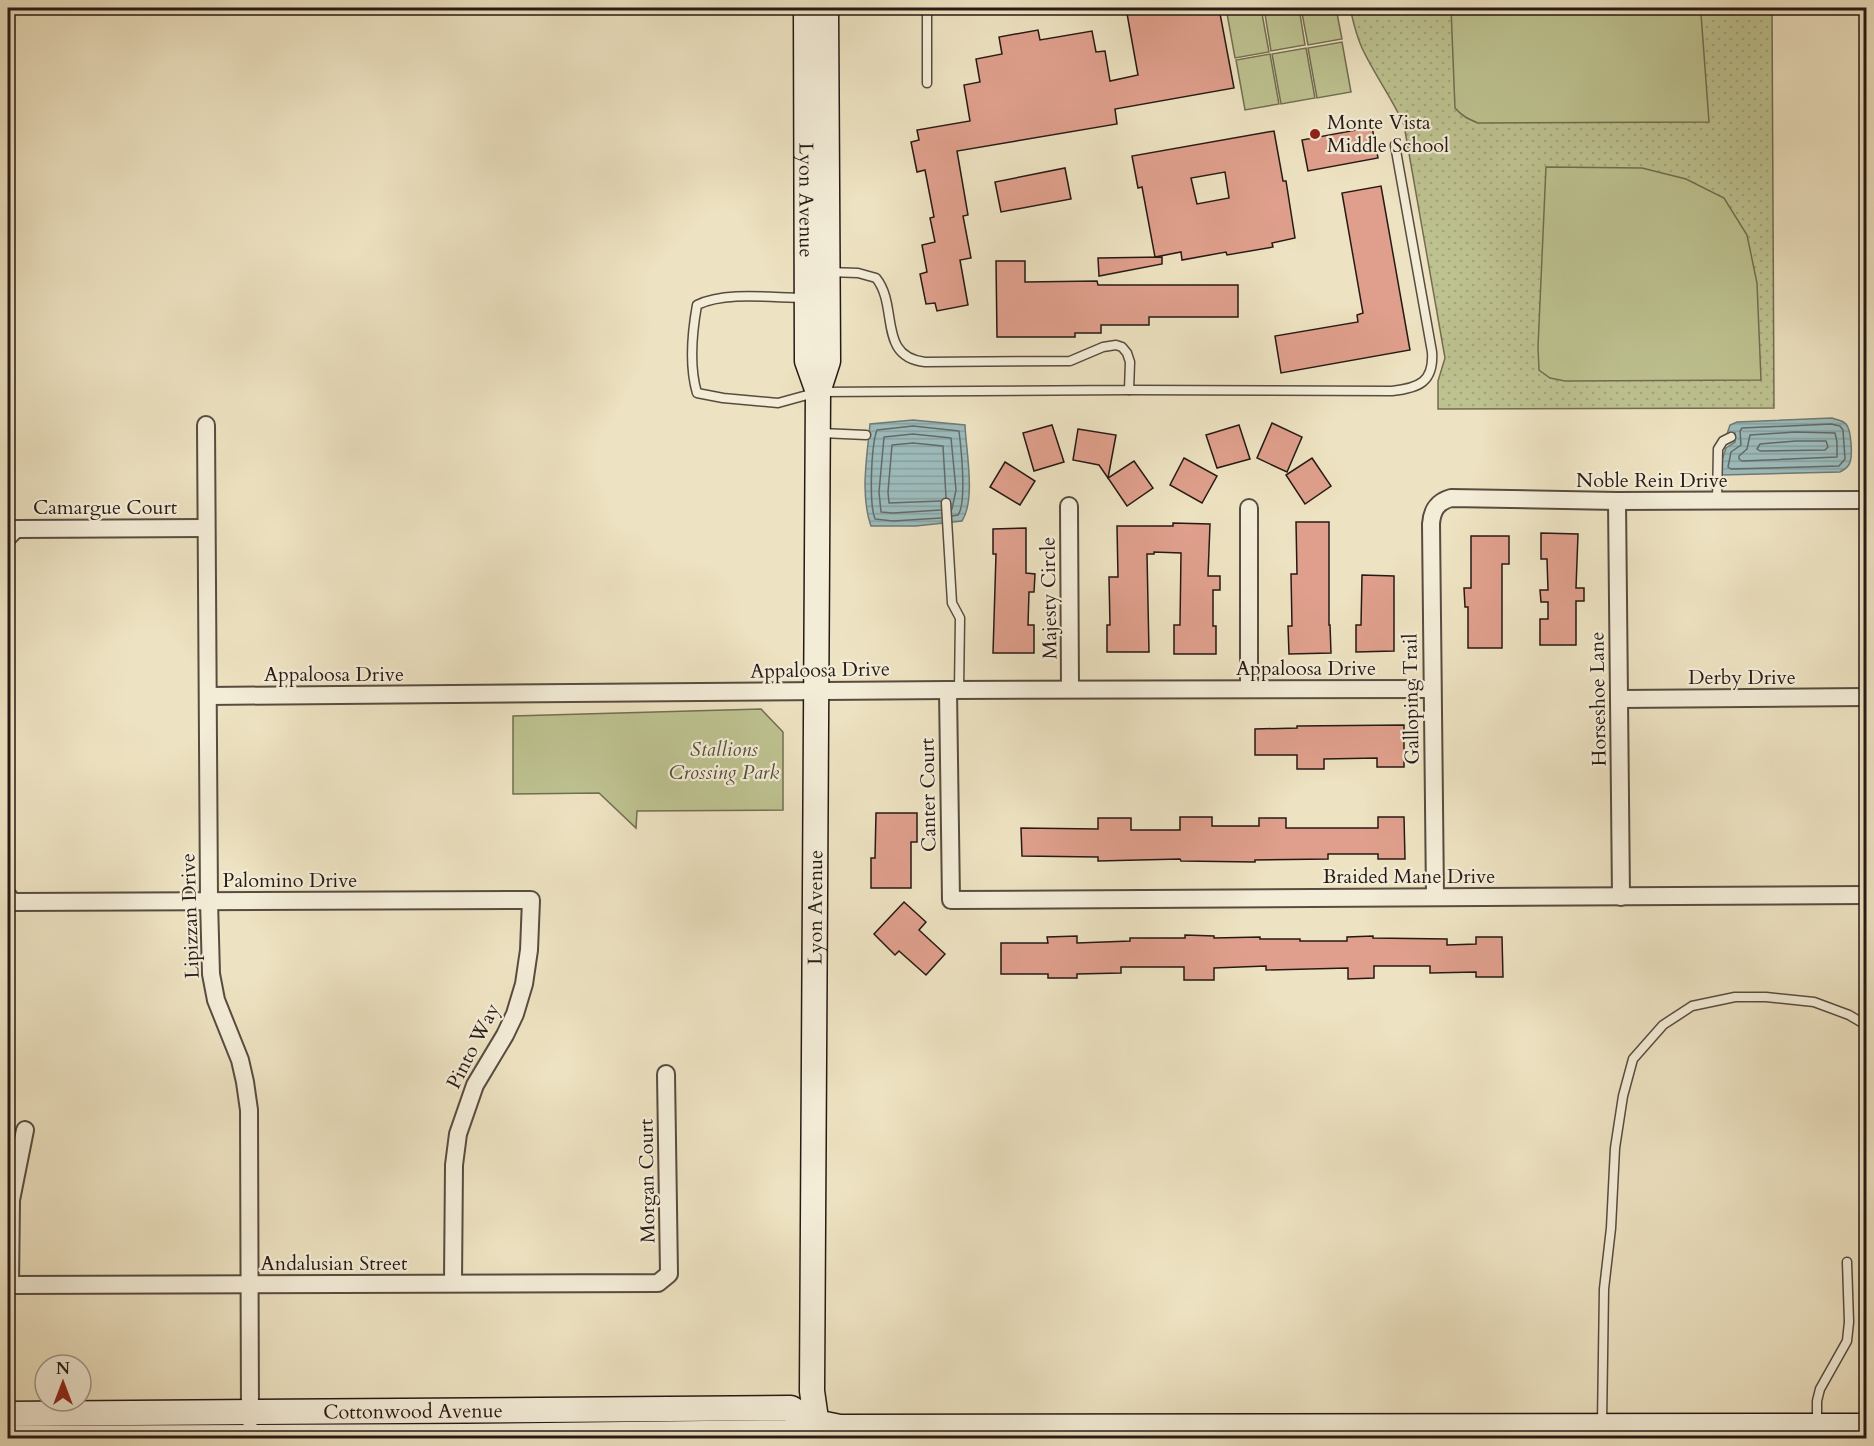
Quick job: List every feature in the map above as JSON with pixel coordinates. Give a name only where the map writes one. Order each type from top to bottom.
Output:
[{"type":"main road","name":"Lyon Avenue","points":[[806,8],[805,298],[807,361],[818,392]]},
{"type":"main road","name":"Lyon Avenue","points":[[817,1430],[812,1379],[818,392],[828,361],[826,8]]},
{"type":"main road","name":"Cottonwood Avenue","points":[[8,1414],[791,1408],[817,1430]]},
{"type":"main road","name":"Cottonwood Avenue","points":[[8,1438],[788,1432],[840,1427],[1602,1427],[1828,1430],[1866,1426]]},
{"type":"street","name":"Lipizzan Drive","points":[[206,425],[211,974],[216,1000],[240,1060],[249,1110],[251,1436]]},
{"type":"street","name":"Noble Rein Drive","points":[[1438,504],[1451,498],[1617,501],[1866,500]]},
{"type":"street","name":"Horseshoe Lane","points":[[1617,501],[1621,897]]},
{"type":"street","name":"Galloping Trail","points":[[1436,897],[1431,524],[1432,512],[1438,504]]},
{"type":"street","name":"Majesty Circle","points":[[1069,506],[1070,689]]},
{"type":"street","points":[[1249,508],[1249,688]]},
{"type":"street","name":"Camargue Court","points":[[8,537],[16,529],[206,528]]},
{"type":"street","name":"Appaloosa Drive","points":[[208,696],[1432,688]]},
{"type":"street","name":"Canter Court","points":[[951,900],[953,690]]},
{"type":"street","name":"Derby Drive","points":[[1619,699],[1866,697]]},
{"type":"street","name":"Braided Mane Drive","points":[[951,900],[1866,895]]},
{"type":"street","name":"Palomino Drive","points":[[10,899],[531,900]]},
{"type":"street","name":"Pinto Way","points":[[453,1284],[454,1165],[458,1134],[475,1085],[515,1014],[524,984],[530,950],[531,900]]},
{"type":"street","name":"Morgan Court","points":[[658,1283],[669,1274],[666,1074]]},
{"type":"street","name":"Andalusian Street","points":[[24,1130],[11,1200],[10,1285],[658,1283]]},
{"type":"lane","points":[[927,8],[927,83]]},
{"type":"lane","points":[[805,298],[734,297],[707,300],[697,305],[693,326],[693,379],[697,393],[778,403],[818,392],[1392,391],[1408,389],[1422,383],[1430,373],[1433,364],[1395,145]]},
{"type":"lane","points":[[828,273],[858,273],[876,278],[884,292],[895,344],[901,353],[911,359],[925,362],[1070,361],[1103,347],[1116,345],[1122,347],[1127,353],[1130,362],[1129,390]]},
{"type":"lane","points":[[818,433],[866,435]]},
{"type":"lane","points":[[1717,501],[1718,449],[1723,441],[1731,437]]},
{"type":"lane","points":[[946,503],[952,603],[960,618],[953,690]]},
{"type":"lane","points":[[1602,1427],[1604,1288],[1611,1228],[1615,1148],[1623,1096],[1633,1059],[1663,1025],[1692,1006],[1735,997],[1766,997],[1814,1002],[1849,1015],[1866,1025]]},
{"type":"lane","points":[[1828,1430],[1817,1401],[1820,1389],[1847,1341],[1849,1322],[1847,1262]]},
{"type":"green space","points":[[1226,8],[1261,8],[1269,52],[1235,58]]},
{"type":"green space","points":[[1264,8],[1299,8],[1305,45],[1271,51]]},
{"type":"green space","points":[[1301,8],[1336,8],[1342,39],[1308,45]]},
{"type":"green space","points":[[1350,8],[1772,8],[1774,408],[1438,409],[1438,381],[1445,358],[1404,125],[1362,48]]},
{"type":"green space","points":[[1451,8],[1698,8],[1701,14],[1709,122],[1474,122],[1455,108]]},
{"type":"green space","points":[[1342,42],[1351,92],[1317,98],[1308,48]]},
{"type":"green space","points":[[1306,48],[1315,98],[1281,104],[1272,54]]},
{"type":"green space","points":[[1270,54],[1279,104],[1245,110],[1236,60]]},
{"type":"green space","points":[[1546,167],[1642,168],[1686,179],[1724,198],[1747,235],[1757,283],[1761,380],[1565,381],[1550,378],[1539,370]]},
{"type":"green space","name":"Stallions Crossing Park","points":[[761,709],[783,732],[783,810],[637,811],[636,828],[599,793],[513,794],[513,716]]},
{"type":"water","points":[[1832,418],[1846,424],[1850,438],[1850,463],[1840,472],[1722,475],[1721,463],[1726,448],[1735,442],[1735,433],[1727,434],[1730,425],[1737,422]]},
{"type":"water","points":[[913,420],[965,425],[969,474],[969,500],[966,512],[962,521],[916,526],[871,526],[865,489],[870,424]]},
{"type":"building","points":[[1126,8],[1219,8],[1234,88],[1115,109],[1117,124],[957,151],[968,215],[963,216],[971,258],[960,260],[968,305],[937,311],[935,303],[926,304],[920,274],[927,272],[922,245],[935,242],[930,218],[934,217],[925,170],[917,172],[911,142],[919,140],[917,130],[970,121],[964,85],[980,82],[976,59],[1002,54],[999,37],[1038,30],[1040,40],[1092,31],[1096,52],[1105,51],[1110,81],[1138,75]]},
{"type":"building","points":[[1372,127],[1378,158],[1308,171],[1302,140]]},
{"type":"building","points":[[1274,131],[1283,181],[1286,181],[1295,238],[1272,243],[1273,247],[1227,255],[1226,252],[1182,260],[1181,252],[1155,257],[1142,187],[1138,188],[1132,156]],"holes":[[[1225,172],[1229,198],[1197,204],[1191,178]]]},
{"type":"building","points":[[1065,168],[1071,199],[1001,212],[995,182]]},
{"type":"building","points":[[1381,186],[1410,350],[1281,373],[1275,336],[1358,322],[1357,315],[1363,313],[1342,193]]},
{"type":"building","points":[[1162,257],[1162,264],[1099,276],[1098,258]]},
{"type":"building","points":[[996,261],[1025,261],[1025,282],[1097,281],[1098,285],[1238,285],[1238,317],[1149,317],[1149,325],[1101,325],[1101,333],[1075,333],[1075,337],[997,337]]},
{"type":"building","points":[[1272,423],[1302,437],[1287,472],[1257,458]]},
{"type":"building","points":[[1052,425],[1064,462],[1034,471],[1023,433]]},
{"type":"building","points":[[1239,425],[1250,459],[1217,468],[1206,435]]},
{"type":"building","points":[[1078,429],[1116,435],[1108,478],[1099,465],[1073,460]]},
{"type":"building","points":[[1184,458],[1217,476],[1202,503],[1170,485]]},
{"type":"building","points":[[1312,458],[1331,486],[1305,504],[1286,475]]},
{"type":"building","points":[[1134,461],[1153,488],[1127,506],[1108,478]]},
{"type":"building","points":[[1005,462],[1035,481],[1020,505],[990,487]]},
{"type":"building","points":[[1296,522],[1329,522],[1331,653],[1289,654],[1288,626],[1292,626],[1291,574],[1297,574]]},
{"type":"building","points":[[1173,523],[1210,524],[1208,576],[1220,576],[1220,590],[1213,590],[1216,654],[1174,654],[1174,625],[1180,625],[1181,553],[1154,552],[1154,554],[1147,554],[1149,652],[1107,652],[1107,625],[1110,625],[1109,577],[1118,577],[1117,526],[1173,526]]},
{"type":"building","points":[[1026,528],[1026,573],[1035,574],[1034,592],[1029,592],[1028,625],[1034,625],[1034,653],[993,653],[996,554],[993,554],[993,529]]},
{"type":"building","points":[[1541,533],[1578,534],[1576,588],[1584,588],[1584,601],[1576,601],[1576,645],[1540,645],[1540,619],[1548,619],[1548,602],[1541,602],[1540,590],[1548,590],[1547,559],[1541,559]]},
{"type":"building","points":[[1471,536],[1509,536],[1509,564],[1502,564],[1502,648],[1468,648],[1468,607],[1465,607],[1464,588],[1471,588]]},
{"type":"building","points":[[1362,575],[1394,576],[1394,651],[1356,652],[1356,625],[1361,625]]},
{"type":"building","points":[[1404,725],[1404,767],[1377,767],[1377,758],[1324,759],[1324,769],[1297,769],[1297,755],[1255,755],[1255,729],[1297,728],[1297,726]]},
{"type":"building","points":[[876,813],[917,813],[917,842],[911,842],[911,888],[871,888],[871,858],[875,858]]},
{"type":"building","points":[[1180,817],[1212,817],[1212,826],[1259,826],[1259,818],[1286,818],[1286,828],[1378,828],[1378,817],[1404,817],[1405,859],[1378,859],[1378,854],[1328,854],[1328,859],[1255,860],[1255,862],[1181,861],[1180,859],[1098,861],[1098,857],[1022,856],[1021,828],[1098,829],[1098,818],[1131,818],[1131,830],[1180,830]]},
{"type":"building","points":[[904,902],[926,922],[919,930],[945,954],[926,975],[899,951],[895,955],[874,934]]},
{"type":"building","points":[[1185,935],[1214,936],[1214,938],[1300,939],[1300,941],[1347,941],[1347,937],[1373,936],[1373,938],[1447,939],[1447,945],[1476,944],[1476,937],[1502,937],[1503,977],[1476,977],[1476,972],[1430,973],[1430,966],[1374,966],[1374,978],[1348,979],[1348,968],[1266,970],[1266,966],[1214,968],[1214,980],[1184,980],[1184,967],[1121,967],[1121,973],[1077,974],[1077,978],[1048,978],[1048,974],[1001,974],[1001,943],[1048,943],[1047,937],[1077,936],[1077,943],[1130,941],[1130,938],[1185,938]]},
{"type":"place","name":"Monte Vista Middle School","points":[[1315,134]]}]
